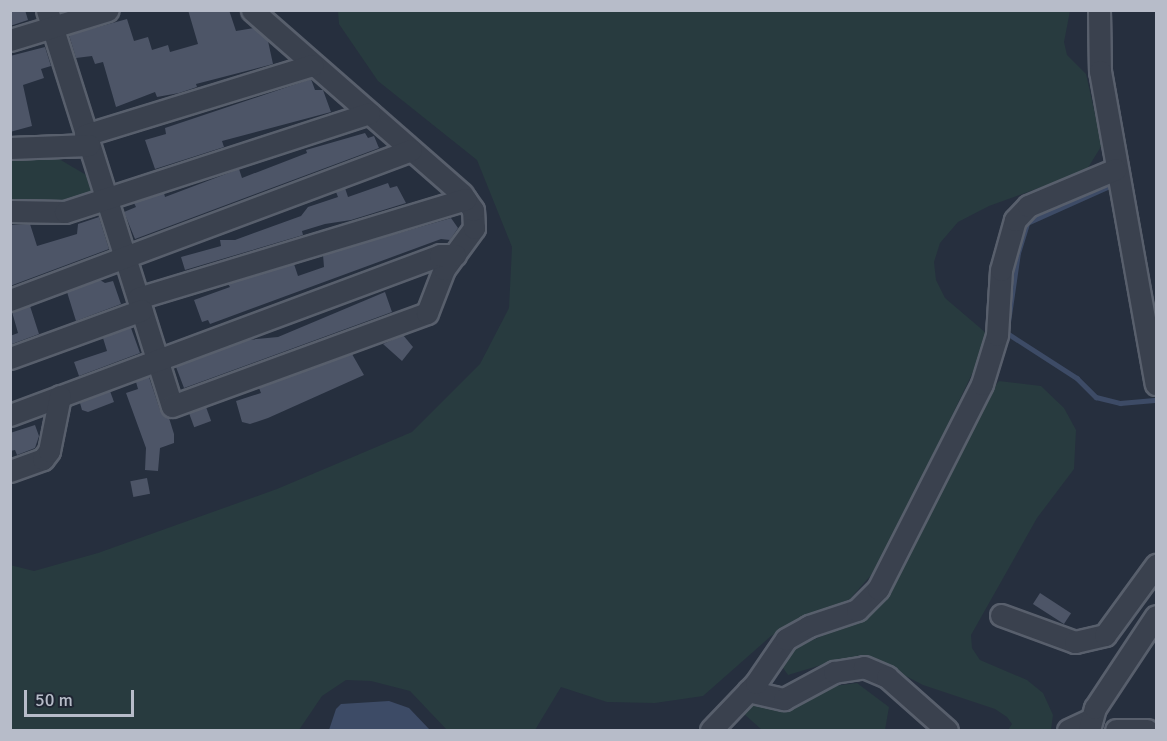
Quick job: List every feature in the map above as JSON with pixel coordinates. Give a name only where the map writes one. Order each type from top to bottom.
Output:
[{"type":"street","points":[[10,40],[50,19],[108,10]]},
{"type":"street","points":[[50,19],[172,406],[427,313],[444,269],[474,228],[472,210],[465,199],[252,10]]},
{"type":"street","points":[[1099,10],[1100,71],[1111,118],[1116,169],[1156,384]]},
{"type":"street","points":[[10,148],[87,140],[312,65]]},
{"type":"street","points":[[10,211],[65,212],[369,113]]},
{"type":"street","points":[[10,300],[411,150]]},
{"type":"street","points":[[711,730],[748,692],[786,639],[809,626],[857,610],[871,599],[887,573],[985,375],[997,335],[1001,270],[1015,220],[1028,206],[1116,169]]},
{"type":"street","points":[[10,358],[140,304],[465,199]]},
{"type":"street","points":[[10,415],[158,358],[440,255],[455,255]]},
{"type":"street","points":[[10,471],[43,459],[49,451],[60,396]]},
{"type":"street","points":[[1001,615],[1075,642],[1105,635],[1156,565]]},
{"type":"street","points":[[1068,730],[1090,725],[1095,708],[1156,616]]},
{"type":"street","points":[[748,692],[784,699],[843,670],[875,669],[947,730]]},
{"type":"street","points":[[1116,730],[1147,730]]},
{"type":"green space","points":[[338,11],[1070,11],[1064,42],[1067,55],[1086,74],[1102,145],[1086,171],[989,206],[958,222],[940,243],[934,262],[936,280],[945,298],[986,333],[984,349],[909,505],[872,574],[850,599],[771,636],[703,696],[655,703],[607,702],[561,687],[535,730],[447,730],[410,691],[371,681],[346,680],[322,696],[299,730],[11,730],[10,565],[34,571],[98,553],[277,489],[412,432],[480,364],[509,308],[512,247],[477,160],[378,81],[339,24]]},
{"type":"green space","points":[[10,155],[44,155],[59,159],[88,176],[99,194],[74,205],[11,207]]},
{"type":"green space","points":[[999,381],[1041,386],[1064,408],[1076,430],[1074,469],[1037,518],[971,635],[972,648],[980,660],[1027,680],[1043,693],[1053,715],[1051,730],[1008,730],[1012,724],[1007,717],[995,709],[923,685],[871,658],[831,662],[788,675],[781,665],[790,650],[852,623],[872,608],[906,559],[984,401]]},
{"type":"green space","points":[[857,683],[889,707],[885,730],[762,730],[743,713],[748,702],[787,709],[827,687]]},
{"type":"water","points":[[389,701],[409,708],[430,730],[329,730],[336,709],[341,704]]},
{"type":"building","points":[[10,10],[25,10],[28,20],[10,26]]},
{"type":"building","points":[[188,10],[229,10],[236,31],[254,28],[268,41],[273,64],[196,84],[197,87],[179,93],[157,97],[155,92],[116,107],[103,62],[95,64],[92,56],[76,58],[69,35],[127,19],[134,41],[148,37],[152,50],[168,45],[170,52],[198,44]]},
{"type":"building","points":[[45,47],[51,66],[41,69],[44,78],[23,85],[32,126],[10,132],[10,56]]},
{"type":"building","points":[[311,79],[315,90],[323,90],[331,112],[222,141],[224,147],[155,169],[145,140],[166,134],[165,128]]},
{"type":"building","points":[[365,133],[368,138],[374,136],[379,148],[135,239],[124,212],[136,207],[134,203],[164,193],[165,197],[239,169],[242,178],[307,153],[306,150]]},
{"type":"building","points":[[388,183],[390,188],[397,186],[406,203],[351,220],[325,224],[302,231],[303,235],[185,270],[181,257],[221,246],[220,240],[235,240],[301,216],[308,207],[338,197],[336,192],[345,188],[348,197]]},
{"type":"building","points":[[99,217],[109,249],[10,286],[10,225],[30,224],[37,246],[77,234],[78,224]]},
{"type":"building","points":[[451,218],[458,228],[450,240],[441,239],[210,324],[208,320],[202,322],[194,300],[230,287],[228,284],[294,264],[298,276],[324,267],[323,255]]},
{"type":"building","points":[[100,280],[105,283],[113,281],[121,304],[76,321],[67,292]]},
{"type":"building","points":[[385,292],[392,312],[184,388],[176,367],[247,340],[278,337]]},
{"type":"building","points":[[30,306],[39,334],[12,344],[10,336],[18,333],[12,312]]},
{"type":"building","points":[[131,328],[140,353],[79,376],[74,362],[107,351],[103,338]]},
{"type":"building","points":[[403,335],[413,347],[402,361],[383,344]]},
{"type":"building","points":[[352,354],[364,375],[268,418],[250,424],[242,422],[236,401],[261,393],[259,388]]},
{"type":"building","points":[[149,377],[160,410],[169,418],[174,434],[174,443],[160,448],[158,471],[145,470],[146,448],[126,393],[138,389],[136,382]]},
{"type":"building","points":[[110,391],[114,402],[88,412],[82,410],[80,403]]},
{"type":"building","points":[[206,407],[211,421],[194,427],[189,413]]},
{"type":"building","points":[[35,425],[39,436],[35,448],[17,455],[15,450],[10,451],[10,433]]},
{"type":"building","points":[[147,478],[150,494],[133,497],[130,481]]},
{"type":"building","points":[[1040,593],[1071,613],[1064,624],[1033,604]]},
{"type":"waterway","points":[[1116,102],[1128,171]]},
{"type":"waterway","points":[[1007,329],[1018,253],[1027,223],[1112,185]]},
{"type":"waterway","points":[[1004,331],[1077,378],[1096,397],[1120,403],[1154,400]]}]
